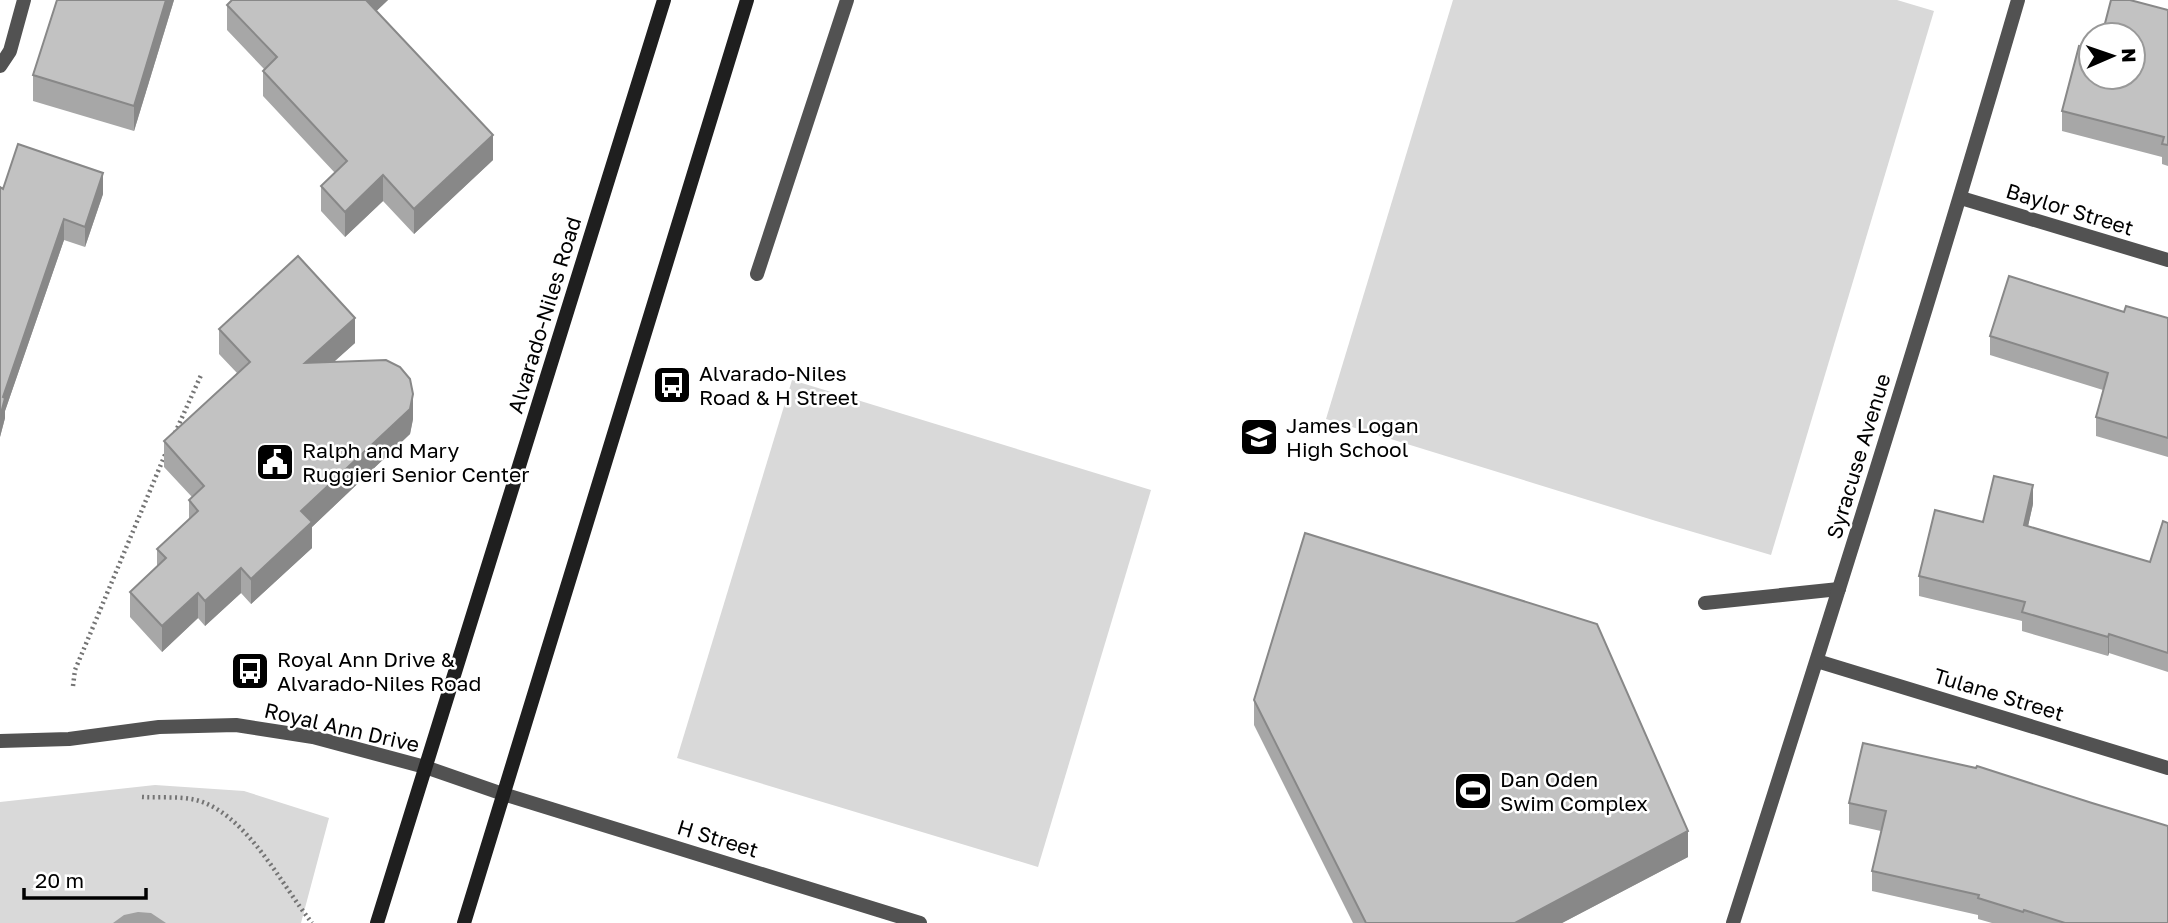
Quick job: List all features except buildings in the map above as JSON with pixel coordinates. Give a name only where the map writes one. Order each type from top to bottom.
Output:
[{"type":"main road","name":"Alvarado-Niles Road","points":[[377,923],[664,0]]},
{"type":"main road","points":[[464,923],[747,0]]},
{"type":"street","points":[[0,66],[10,51],[24,0]]},
{"type":"street","points":[[757,274],[847,0]]},
{"type":"street","name":"Syracuse Avenue","points":[[1733,923],[1961,198],[2018,0]]},
{"type":"street","name":"Baylor Street","points":[[1961,198],[2168,260]]},
{"type":"street","points":[[1705,603],[1839,589]]},
{"type":"street","name":"Tulane Street","points":[[1817,660],[2168,768]]},
{"type":"street","name":"Royal Ann Drive","points":[[0,741],[69,739],[159,727],[236,726],[313,737],[425,767],[503,794]]},
{"type":"street","name":"H Street","points":[[503,794],[920,923]]},
{"type":"path","points":[[174,435],[202,373]]},
{"type":"path","points":[[74,686],[75,670],[168,447]]},
{"type":"path","points":[[142,797],[195,800],[215,808],[232,820],[271,865],[312,923]]},
{"type":"shaded area","points":[[1453,0],[1897,0],[1934,11],[1771,555],[1326,419]]},
{"type":"shaded area","points":[[792,380],[1151,490],[1038,867],[677,758]]},
{"type":"shaded area","points":[[155,785],[244,791],[329,818],[301,923],[0,923],[0,802]]},
{"type":"shaded area","points":[[151,913],[166,923],[113,923],[124,915]]},
{"type":"place","name":"Alvarado-Niles Road & H Street","points":[[672,385]]},
{"type":"place","name":"James Logan High School","points":[[1259,437]]},
{"type":"place","name":"Ralph and Mary Ruggieri Senior Center","points":[[275,462]]},
{"type":"place","name":"Royal Ann Drive & Alvarado-Niles Road","points":[[250,671]]},
{"type":"place","name":"Dan Oden Swim Complex","points":[[1473,791]]}]
